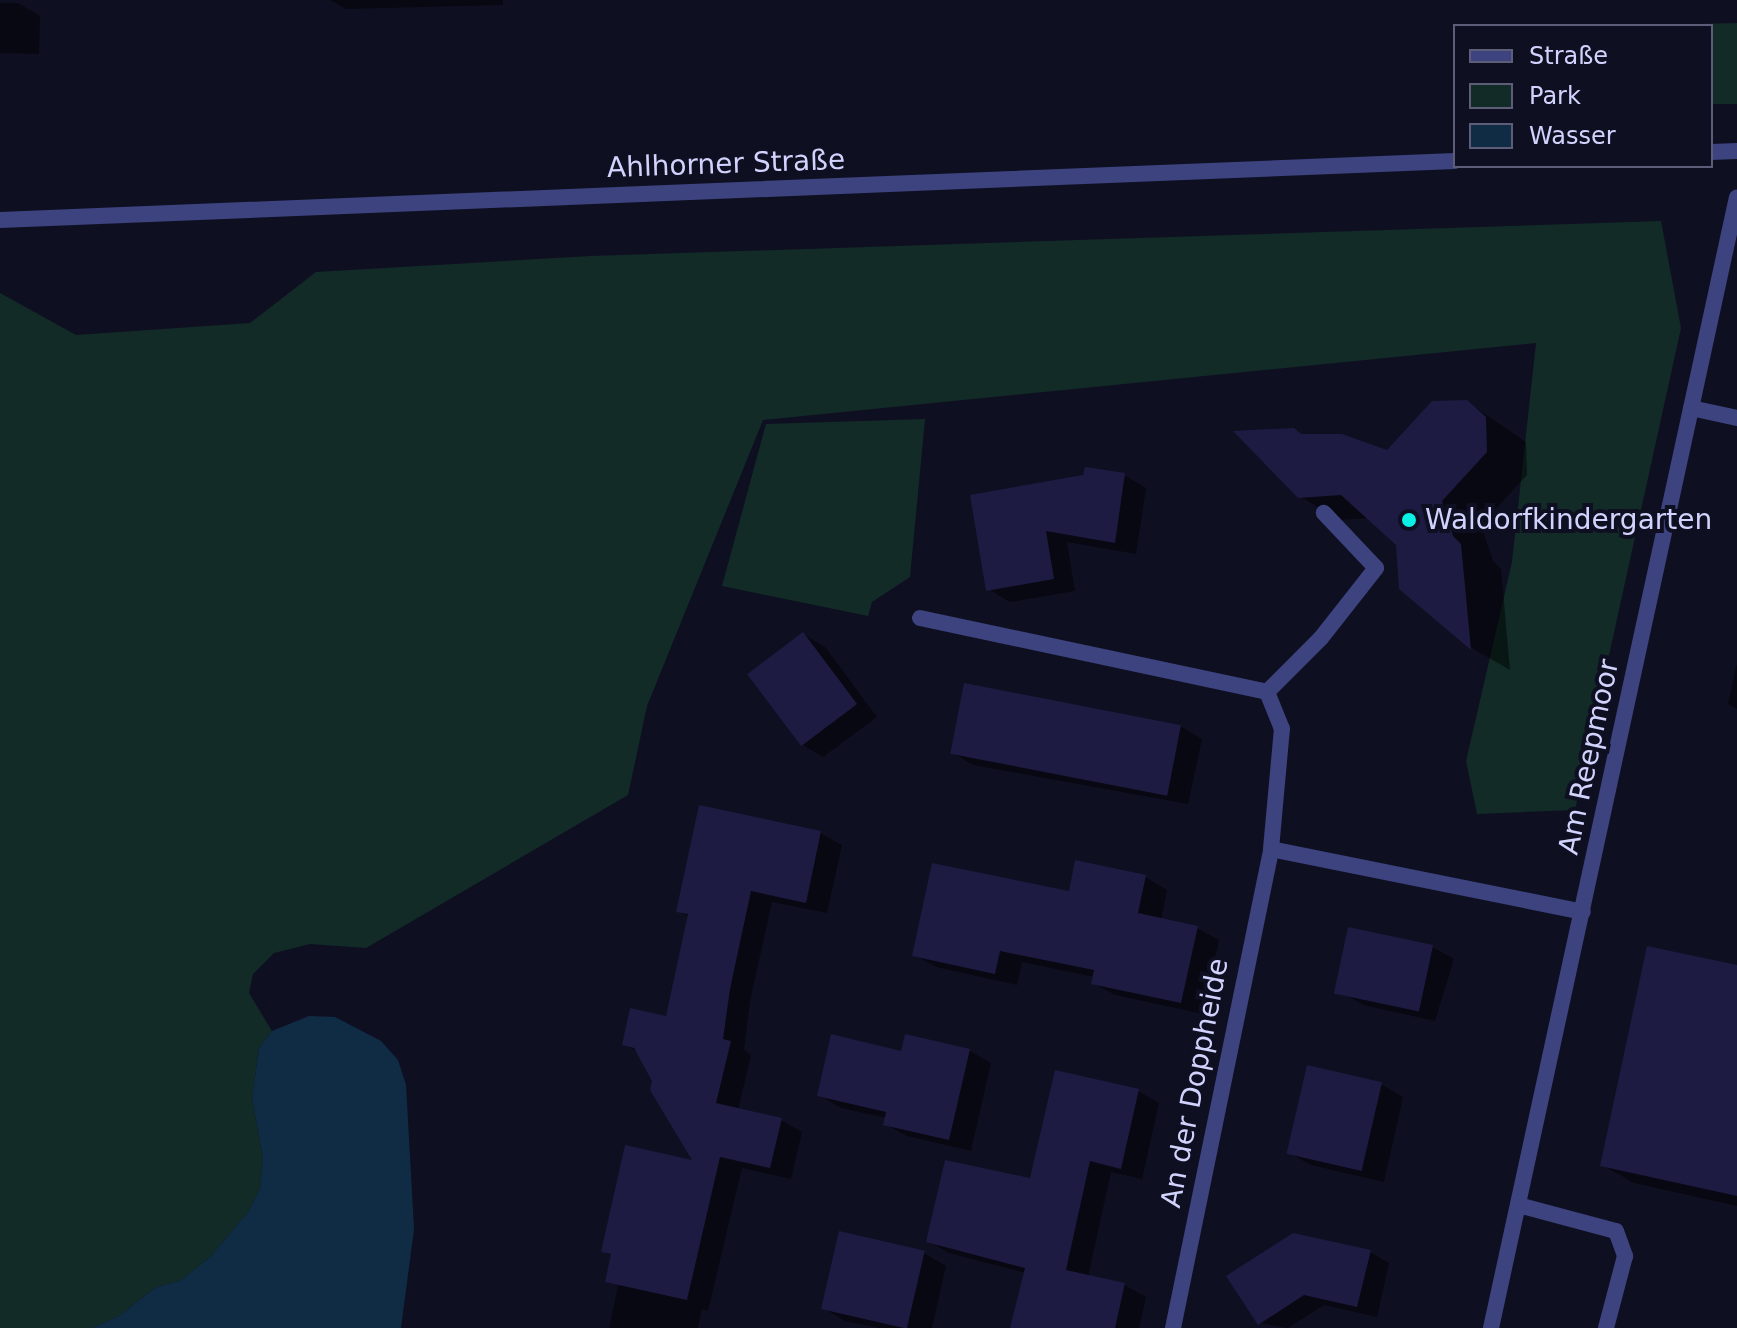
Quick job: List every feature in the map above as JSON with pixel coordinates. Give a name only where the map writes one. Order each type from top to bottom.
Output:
[{"type":"street","points":[[1713,152],[1737,151]]},
{"type":"street","name":"Ahlhorner Straße","points":[[0,220],[1453,161]]},
{"type":"street","name":"Am Reepmoor","points":[[1491,1328],[1737,197]]},
{"type":"street","points":[[1691,408],[1737,418]]},
{"type":"street","points":[[920,618],[1267,692],[1321,638],[1376,568],[1324,513]]},
{"type":"street","name":"An der Doppheide","points":[[1173,1328],[1271,849],[1282,729],[1267,692]]},
{"type":"street","points":[[1271,849],[1583,912]]},
{"type":"street","points":[[1518,1205],[1616,1231],[1625,1256],[1606,1328]]},
{"type":"green space","points":[[1737,23],[1737,104],[1713,104],[1713,24],[1698,24]]},
{"type":"green space","points":[[1661,221],[1681,328],[1575,810],[1477,814],[1466,761],[1512,562],[1536,343],[763,420],[647,706],[628,795],[366,948],[310,944],[274,953],[253,974],[249,993],[272,1031],[259,1048],[252,1098],[263,1158],[260,1189],[248,1212],[210,1257],[180,1281],[156,1287],[119,1316],[93,1328],[0,1328],[0,293],[76,335],[250,323],[316,272],[590,256]]},
{"type":"green space","points":[[925,419],[910,577],[872,602],[868,616],[722,586],[766,424]]},
{"type":"water","points":[[309,1016],[335,1017],[381,1041],[398,1060],[406,1085],[414,1229],[401,1328],[93,1328],[119,1316],[156,1287],[180,1281],[210,1257],[248,1212],[260,1189],[263,1158],[252,1098],[259,1048],[272,1031]]},
{"type":"building","name":"Waldorfkindergarten","points":[[1467,400],[1486,417],[1487,452],[1442,501],[1453,536],[1461,544],[1471,650],[1399,589],[1396,545],[1341,495],[1298,498],[1233,431],[1294,428],[1301,434],[1342,434],[1387,450],[1432,401]]},
{"type":"building","points":[[1085,467],[1125,473],[1115,543],[1046,531],[1054,579],[986,591],[970,495],[1083,475]]},
{"type":"building","points":[[803,632],[857,704],[801,746],[747,674]]},
{"type":"building","points":[[964,683],[1181,725],[1167,796],[950,754]]},
{"type":"building","points":[[699,805],[821,831],[806,903],[751,891],[730,989],[723,1039],[731,1041],[716,1103],[782,1118],[770,1168],[720,1157],[687,1300],[605,1282],[611,1254],[601,1252],[625,1145],[692,1160],[650,1090],[652,1081],[634,1048],[622,1045],[630,1008],[666,1016],[688,914],[676,912]]},
{"type":"building","points":[[1075,860],[1146,875],[1138,913],[1198,926],[1181,1003],[1091,984],[1094,970],[1000,951],[995,974],[912,956],[932,863],[1069,891]]},
{"type":"building","points":[[1348,927],[1433,945],[1419,1012],[1334,994]]},
{"type":"building","points":[[1647,946],[1737,965],[1737,1196],[1600,1166]]},
{"type":"building","points":[[831,1034],[901,1051],[905,1034],[970,1049],[949,1140],[883,1125],[886,1112],[817,1096]]},
{"type":"building","points":[[1307,1065],[1382,1082],[1362,1171],[1287,1154]]},
{"type":"building","points":[[1055,1070],[1139,1089],[1121,1169],[1090,1161],[1066,1270],[1125,1283],[1115,1328],[1010,1328],[1025,1268],[926,1242],[945,1160],[1030,1178]]},
{"type":"building","points":[[839,1231],[925,1251],[907,1328],[821,1309]]},
{"type":"building","points":[[1293,1233],[1371,1250],[1357,1307],[1304,1295],[1258,1325],[1226,1276]]},
{"type":"place","name":"Waldorfkindergarten","points":[[1409,520]]}]
